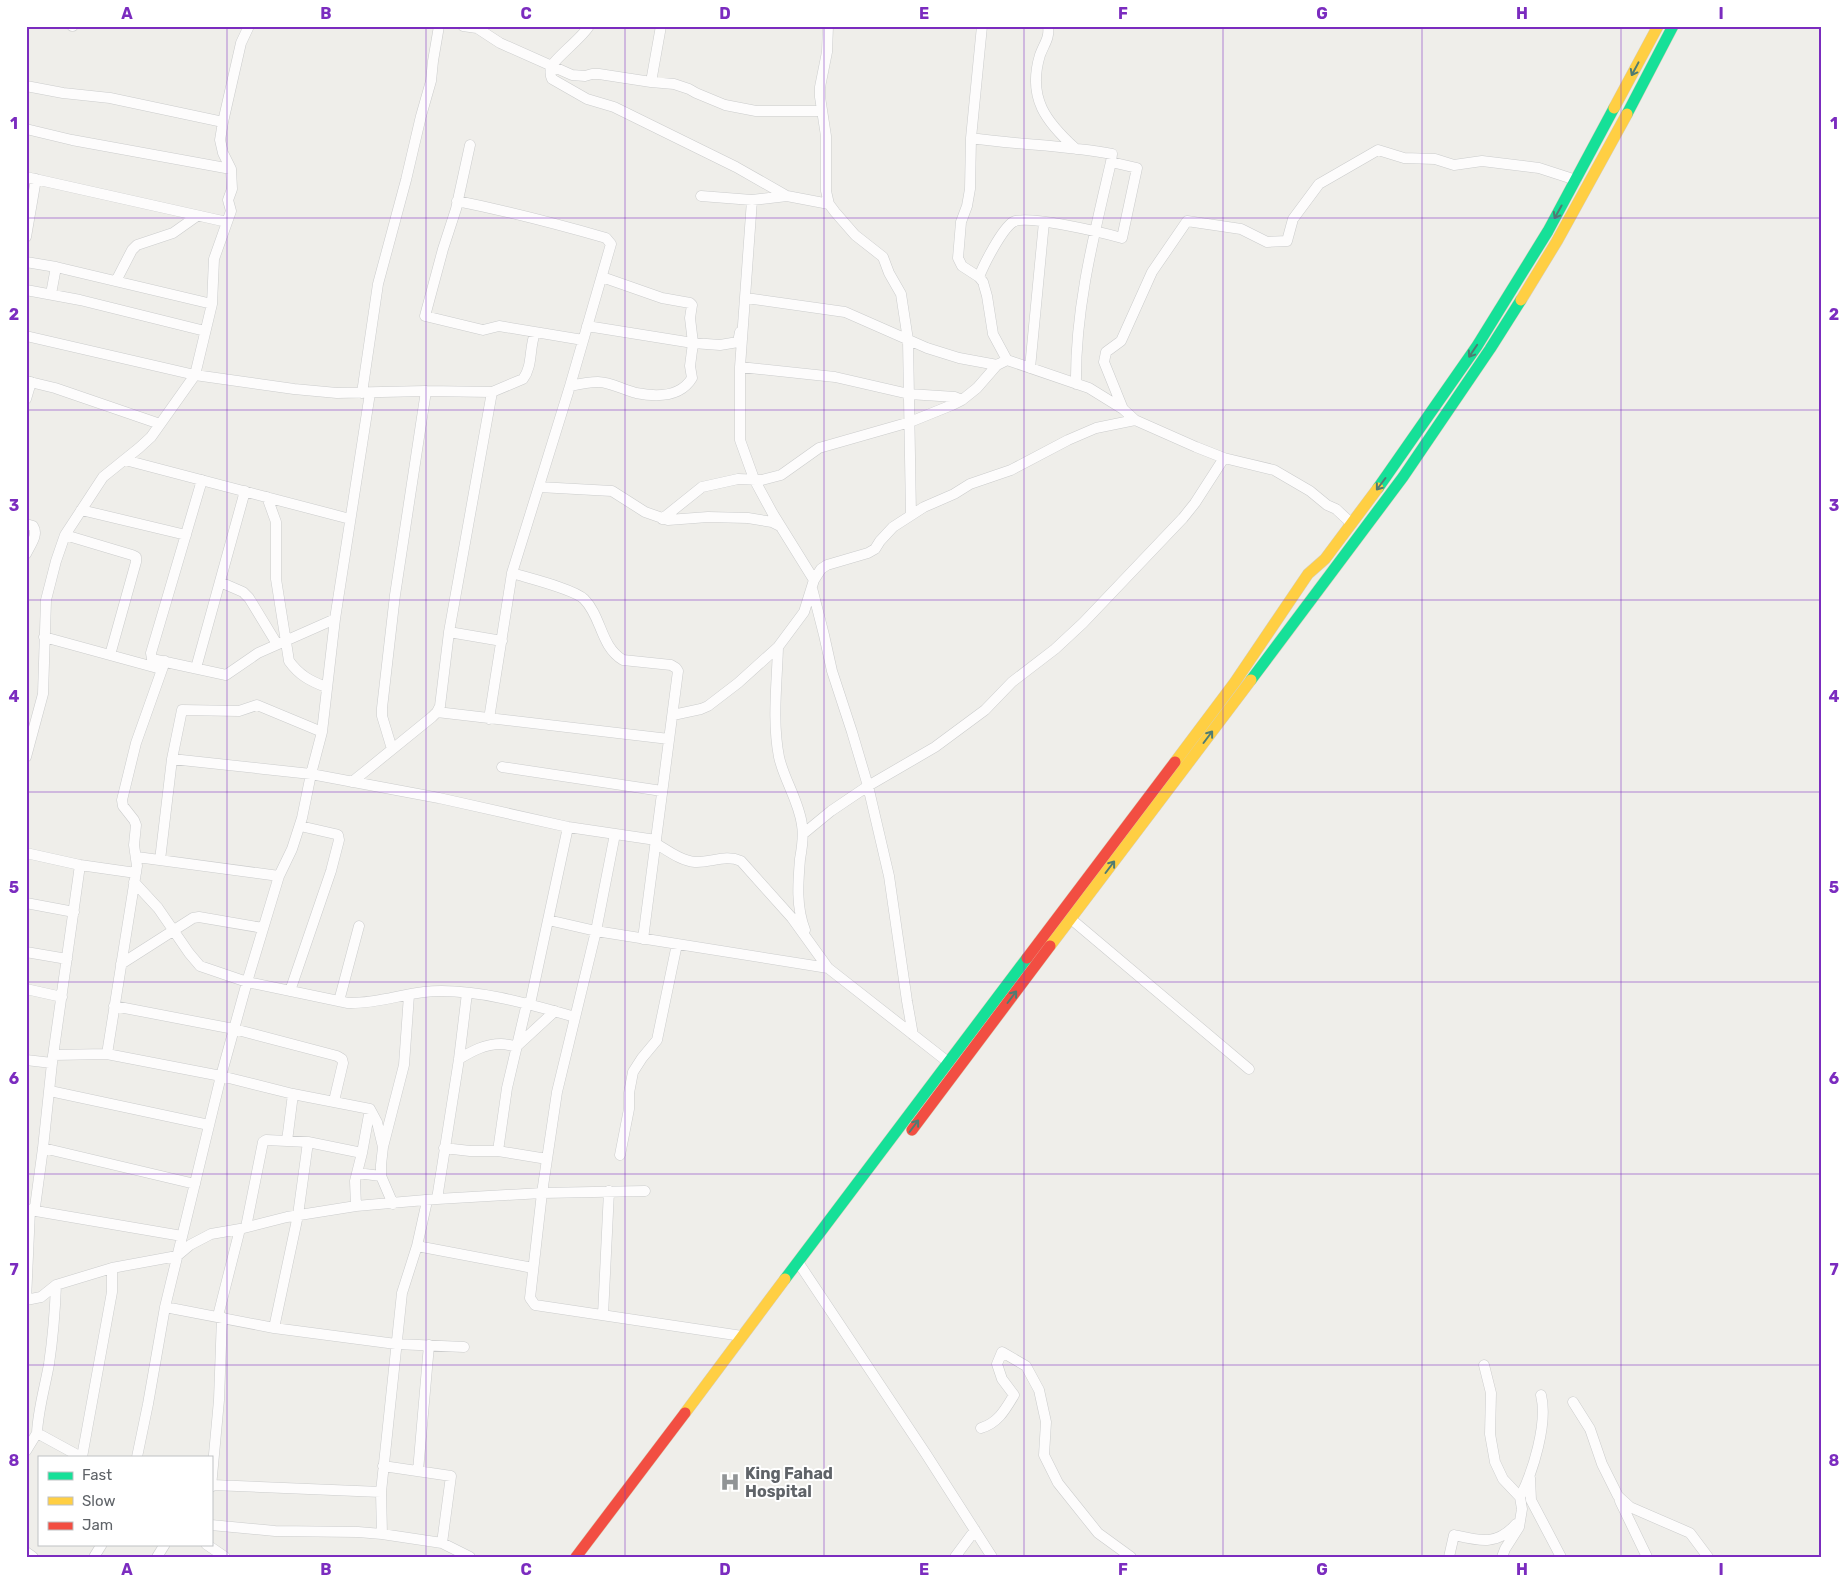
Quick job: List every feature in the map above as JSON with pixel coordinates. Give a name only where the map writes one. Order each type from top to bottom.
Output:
[{"type":"main road","points":[[590,1557],[948,1062],[1235,682],[1308,574],[1324,559],[1387,476],[1477,346],[1548,231],[1658,26]]},
{"type":"main road","points":[[576,1557],[742,1336],[801,1267],[1071,919],[1402,477],[1490,349],[1557,241],[1673,26]]},
{"type":"street","points":[[26,757],[43,694],[46,600],[65,535],[103,477],[139,448],[160,424],[196,375],[212,304],[214,258],[231,211],[228,200],[232,189],[231,170],[222,153],[220,140],[242,43],[249,26]]},
{"type":"street","points":[[137,1456],[177,1256],[221,1076],[279,876],[292,849],[300,826],[322,732],[326,687],[366,393],[378,284],[406,180],[420,116],[431,81],[432,61],[439,26]]},
{"type":"street","points":[[463,26],[476,28],[500,42],[565,72],[579,76],[599,74],[674,84],[689,88],[696,94],[726,105],[756,112],[822,111]]},
{"type":"street","points":[[590,26],[552,66],[550,74],[552,79],[587,99],[614,107],[736,167],[788,196]]},
{"type":"street","points":[[651,82],[661,26]]},
{"type":"street","points":[[828,26],[827,52],[820,87],[826,136],[826,192],[829,204],[855,235],[883,257],[889,273],[902,294],[908,340],[911,515]]},
{"type":"street","points":[[982,26],[970,138],[970,189],[967,206],[961,222],[958,258],[962,266],[979,277],[985,288],[993,334],[1007,360],[1089,388],[1123,409],[1135,420],[1196,447],[1224,458],[1274,470],[1310,491],[1327,505],[1336,509],[1351,523]]},
{"type":"street","points":[[1048,26],[1048,38],[1040,55],[1036,91],[1043,112],[1050,124],[1076,149]]},
{"type":"street","points":[[26,86],[63,93],[110,98],[223,122]]},
{"type":"street","points":[[26,129],[72,140],[231,170]]},
{"type":"street","points":[[970,138],[1010,144],[1087,149],[1112,154],[1083,293],[1077,349],[1076,384]]},
{"type":"street","points":[[470,146],[425,316],[483,330],[499,326],[583,340]]},
{"type":"street","points":[[1123,409],[1104,362],[1106,352],[1121,341],[1152,272],[1187,221],[1241,229],[1267,242],[1288,241],[1293,220],[1318,184],[1378,150],[1404,158],[1435,159],[1454,165],[1482,161],[1539,168],[1576,180]]},
{"type":"street","points":[[979,277],[987,258],[1009,226],[1014,221],[1021,219],[1095,231],[1122,238],[1137,168],[1111,162]]},
{"type":"street","points":[[26,237],[31,178],[227,222]]},
{"type":"street","points":[[701,196],[752,200],[788,196],[829,204]]},
{"type":"street","points":[[457,200],[498,211],[540,219],[606,238],[611,244],[570,386],[512,573],[489,719]]},
{"type":"street","points":[[587,326],[720,345],[738,342],[746,298],[752,200]]},
{"type":"street","points":[[116,281],[132,250],[137,245],[173,233],[197,216]]},
{"type":"street","points":[[1030,368],[1044,222]]},
{"type":"street","points":[[26,262],[56,267],[212,304]]},
{"type":"street","points":[[51,294],[56,267]]},
{"type":"street","points":[[570,386],[598,382],[637,393],[668,396],[689,383],[692,378],[690,366],[693,342],[690,318],[692,305],[662,298],[602,277]]},
{"type":"street","points":[[26,290],[51,294],[206,332]]},
{"type":"street","points":[[746,298],[845,312],[908,340],[959,358],[997,365]]},
{"type":"street","points":[[744,312],[740,367],[740,440],[754,479],[813,583],[832,671],[868,786],[889,876],[913,1035]]},
{"type":"street","points":[[26,336],[196,375],[294,389],[366,393],[426,391],[492,392],[523,379],[527,374],[535,333]]},
{"type":"street","points":[[662,519],[702,487],[738,479],[762,480],[781,475],[820,448],[910,422],[962,400],[977,388],[997,365],[1007,360]]},
{"type":"street","points":[[740,367],[835,377],[909,394],[954,397],[962,400]]},
{"type":"street","points":[[26,399],[29,382],[55,388],[160,424]]},
{"type":"street","points":[[392,749],[382,716],[382,708],[395,595],[426,391]]},
{"type":"street","points":[[352,782],[437,712],[440,706],[449,632],[492,392]]},
{"type":"street","points":[[673,715],[708,706],[738,683],[778,647],[804,612],[813,583],[821,569],[827,565],[868,553],[875,549],[887,532],[911,515],[970,484],[1011,470],[1068,440],[1096,428],[1135,420]]},
{"type":"street","points":[[803,834],[868,786],[936,747],[985,710],[1012,682],[1062,642],[1135,570],[1183,518],[1224,458]]},
{"type":"street","points":[[125,460],[350,518]]},
{"type":"street","points":[[163,665],[152,659],[151,656],[202,480]]},
{"type":"street","points":[[539,487],[612,491],[644,512],[673,521],[708,517],[748,518],[772,522],[783,529]]},
{"type":"street","points":[[196,668],[245,491]]},
{"type":"street","points":[[267,497],[276,522],[276,578],[282,643]]},
{"type":"street","points":[[81,510],[186,535]]},
{"type":"street","points":[[26,524],[33,526],[36,534],[26,554]]},
{"type":"street","points":[[65,535],[136,557],[110,655]]},
{"type":"street","points":[[512,573],[583,598],[596,617],[608,647],[622,660],[676,668],[678,674],[643,939]]},
{"type":"street","points":[[220,582],[244,592],[282,643],[289,661],[296,670],[310,681],[326,687]]},
{"type":"street","points":[[44,637],[110,655],[163,665],[196,668],[226,675],[258,653],[335,619]]},
{"type":"street","points":[[449,632],[502,640]]},
{"type":"street","points":[[778,647],[776,741],[784,775],[796,802],[802,824],[803,834],[798,898],[802,922],[809,942]]},
{"type":"street","points":[[107,1054],[137,857],[134,844],[136,825],[123,806],[122,800],[136,742],[163,665]]},
{"type":"street","points":[[160,860],[172,759],[182,710],[239,711],[257,705],[322,732]]},
{"type":"street","points":[[437,712],[669,738]]},
{"type":"street","points":[[172,759],[311,774],[439,798],[568,827],[656,841],[685,860],[693,862],[729,857],[742,861],[792,918],[828,968],[948,1062]]},
{"type":"street","points":[[502,767],[662,791]]},
{"type":"street","points":[[290,991],[331,871],[339,840],[338,835],[300,826]]},
{"type":"street","points":[[498,1150],[507,1088],[548,920],[568,827]]},
{"type":"street","points":[[615,834],[596,931],[557,1092],[542,1193],[530,1298],[535,1305],[742,1336]]},
{"type":"street","points":[[26,853],[135,878],[200,966],[247,982],[361,1004],[425,992],[467,993],[528,1004],[575,1018]]},
{"type":"street","points":[[137,857],[279,876]]},
{"type":"street","points":[[80,865],[53,1059],[43,1148],[30,1208],[26,1300],[41,1297],[56,1285],[112,1268],[177,1256],[190,1245],[211,1234],[298,1216],[356,1206],[432,1200],[542,1193],[645,1191]]},
{"type":"street","points":[[26,903],[74,912]]},
{"type":"street","points":[[121,964],[174,931],[186,921],[199,917],[263,928]]},
{"type":"street","points":[[1071,919],[1249,1069]]},
{"type":"street","points":[[548,920],[596,931],[828,968]]},
{"type":"street","points":[[339,1001],[359,926]]},
{"type":"street","points":[[620,1155],[629,1109],[628,1093],[633,1072],[657,1040],[677,944]]},
{"type":"street","points":[[26,952],[67,959]]},
{"type":"street","points":[[26,989],[62,997]]},
{"type":"street","points":[[382,1534],[381,1492],[383,1466],[402,1293],[432,1200],[444,1148],[459,1059],[467,993]]},
{"type":"street","points":[[393,1204],[381,1176],[383,1147],[404,1065],[409,995]]},
{"type":"street","points":[[114,1006],[234,1029],[342,1059],[334,1101]]},
{"type":"street","points":[[459,1059],[475,1050],[488,1046],[501,1044],[517,1046],[555,1012]]},
{"type":"street","points":[[26,1060],[107,1054],[221,1076],[293,1094],[370,1109],[378,1122],[383,1147]]},
{"type":"street","points":[[50,1091],[209,1125]]},
{"type":"street","points":[[287,1141],[293,1094]]},
{"type":"street","points":[[356,1206],[355,1181],[370,1109]]},
{"type":"street","points":[[362,1153],[308,1142],[266,1140],[263,1142],[220,1317],[219,1400],[212,1486],[381,1492]]},
{"type":"street","points":[[274,1328],[298,1216],[308,1142]]},
{"type":"street","points":[[43,1148],[195,1184]]},
{"type":"street","points":[[444,1148],[470,1151],[498,1150],[547,1159]]},
{"type":"street","points":[[357,1173],[381,1176]]},
{"type":"street","points":[[603,1315],[609,1191]]},
{"type":"street","points":[[30,1208],[182,1236]]},
{"type":"street","points":[[418,1246],[533,1268]]},
{"type":"street","points":[[801,1267],[992,1557]]},
{"type":"street","points":[[81,1456],[112,1292],[112,1268]]},
{"type":"street","points":[[26,1451],[37,1434],[38,1416],[55,1318],[56,1285]]},
{"type":"street","points":[[166,1307],[274,1328],[396,1344],[464,1347]]},
{"type":"street","points":[[418,1471],[429,1345]]},
{"type":"street","points":[[981,1428],[990,1425],[1004,1414],[1014,1395],[1002,1379],[997,1364],[1002,1352],[1026,1366],[1039,1390],[1046,1422],[1044,1455],[1058,1483],[1098,1533],[1131,1557]]},
{"type":"street","points":[[1484,1366],[1491,1394],[1490,1434],[1494,1462],[1504,1479],[1520,1497],[1522,1510],[1519,1527],[1502,1557]]},
{"type":"street","points":[[1520,1497],[1530,1478],[1537,1448],[1544,1406],[1541,1395]]},
{"type":"street","points":[[1573,1402],[1590,1429],[1602,1464],[1647,1557]]},
{"type":"street","points":[[37,1434],[79,1456]]},
{"type":"street","points":[[383,1466],[451,1476],[442,1543]]},
{"type":"street","points":[[1530,1478],[1531,1500],[1561,1557]]},
{"type":"street","points":[[1618,1496],[1630,1507],[1690,1533],[1708,1557]]},
{"type":"street","points":[[1448,1557],[1454,1535],[1487,1541],[1496,1540],[1509,1532],[1516,1524],[1522,1510]]},
{"type":"street","points":[[212,1525],[275,1531],[382,1534],[442,1543],[470,1557]]},
{"type":"street","points":[[955,1557],[976,1530]]},
{"type":"street","points":[[94,1557],[101,1546]]},
{"type":"street","points":[[157,1557],[164,1546]]},
{"type":"street","points":[[209,1546],[225,1557]]},
{"type":"street","points":[[26,1552],[33,1557]]},
{"type":"traffic: fast","points":[[1627,114],[1673,26]]},
{"type":"traffic: fast","points":[[1378,488],[1477,346],[1548,231],[1614,108]]},
{"type":"traffic: fast","points":[[1251,680],[1403,477],[1521,300]]},
{"type":"traffic: fast","points":[[785,1279],[1027,958]]},
{"type":"traffic: slow","points":[[1614,108],[1658,26]]},
{"type":"traffic: slow","points":[[1521,300],[1557,241],[1627,114]]},
{"type":"traffic: slow","points":[[1175,762],[1235,682],[1308,574],[1325,559],[1378,488]]},
{"type":"traffic: slow","points":[[1050,946],[1251,680]]},
{"type":"traffic: slow","points":[[685,1413],[785,1279]]},
{"type":"traffic: jam","points":[[1027,958],[1175,762]]},
{"type":"traffic: jam","points":[[912,1130],[1050,946]]},
{"type":"traffic: jam","points":[[576,1557],[685,1413]]},
{"type":"place","name":"King Fahad Hospital","points":[[730,1482]]}]
